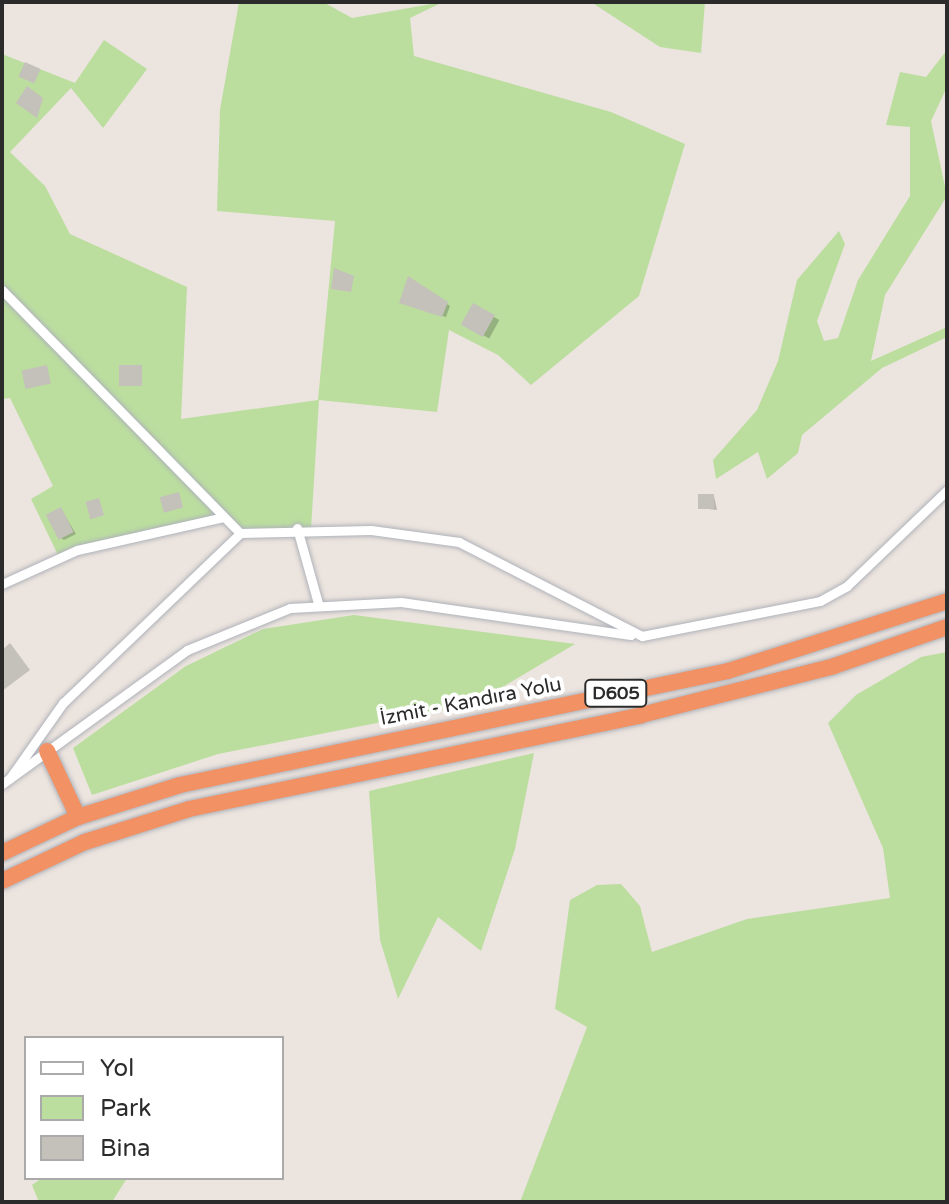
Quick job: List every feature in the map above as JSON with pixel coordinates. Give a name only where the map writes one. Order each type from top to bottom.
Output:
[{"type":"highway","name":"İzmit - Kandıra Yolu","points":[[78,817],[278,762],[728,671],[947,601]]},
{"type":"highway","points":[[2,881],[85,842],[189,809],[641,715],[834,666],[947,627]]},
{"type":"highway","points":[[47,751],[78,817]]},
{"type":"highway","name":"D605","points":[[2,853],[78,817]]},
{"type":"street","points":[[2,290],[240,533]]},
{"type":"street","points":[[6,781],[150,674],[255,618],[318,603],[401,602],[642,636],[820,601],[847,586],[947,490]]},
{"type":"street","points":[[2,584],[67,552],[223,517]]},
{"type":"street","points":[[6,781],[63,703],[240,533],[297,528],[459,542],[642,636]]},
{"type":"street","points":[[297,528],[318,603]]},
{"type":"green space","points":[[239,2],[323,2],[352,18],[443,2],[410,18],[414,56],[611,112],[685,144],[639,296],[531,385],[498,355],[449,330],[437,412],[319,400],[311,529],[240,533],[223,517],[58,555],[31,499],[53,486],[10,398],[2,399],[2,54],[75,83],[104,40],[147,69],[103,128],[71,88],[10,152],[45,186],[70,234],[187,287],[181,419],[318,400],[335,221],[217,211],[220,110]]},
{"type":"green space","points":[[591,2],[705,2],[701,53],[660,47]]},
{"type":"green space","points":[[947,50],[947,87],[931,121],[947,196],[885,295],[871,361],[947,327],[947,337],[882,368],[802,435],[798,453],[767,479],[758,452],[716,479],[713,460],[757,410],[778,361],[797,280],[839,231],[845,244],[817,321],[824,341],[838,338],[858,280],[910,196],[910,127],[886,125],[900,72],[926,77]]},
{"type":"green space","points":[[354,615],[575,644],[474,704],[218,754],[92,795],[73,748],[186,666],[263,629]]},
{"type":"green space","points":[[947,652],[947,1202],[520,1202],[587,1027],[555,1009],[570,900],[597,885],[621,884],[640,906],[652,952],[747,919],[890,898],[883,848],[828,723],[856,695],[921,657]]},
{"type":"green space","points":[[534,753],[515,849],[481,951],[438,917],[398,999],[380,940],[369,791]]},
{"type":"green space","points":[[39,1180],[126,1180],[112,1202],[39,1202],[32,1185]]},
{"type":"building","points":[[25,62],[41,69],[34,84],[18,77]]},
{"type":"building","points":[[27,86],[43,98],[37,118],[16,103]]},
{"type":"building","points":[[334,268],[354,276],[351,292],[331,289]]},
{"type":"building","points":[[408,276],[448,302],[442,317],[399,303]]},
{"type":"building","points":[[473,303],[495,315],[483,337],[461,325]]},
{"type":"building","points":[[47,365],[51,384],[26,389],[22,370]]},
{"type":"building","points":[[119,365],[142,365],[142,386],[119,386]]},
{"type":"building","points":[[179,492],[183,507],[164,513],[160,497]]},
{"type":"building","points":[[698,494],[714,494],[714,509],[698,509]]},
{"type":"building","points":[[99,498],[104,515],[91,519],[86,502]]},
{"type":"building","points":[[61,507],[74,532],[59,540],[46,515]]},
{"type":"building","points":[[10,643],[30,670],[2,691],[2,650]]}]
